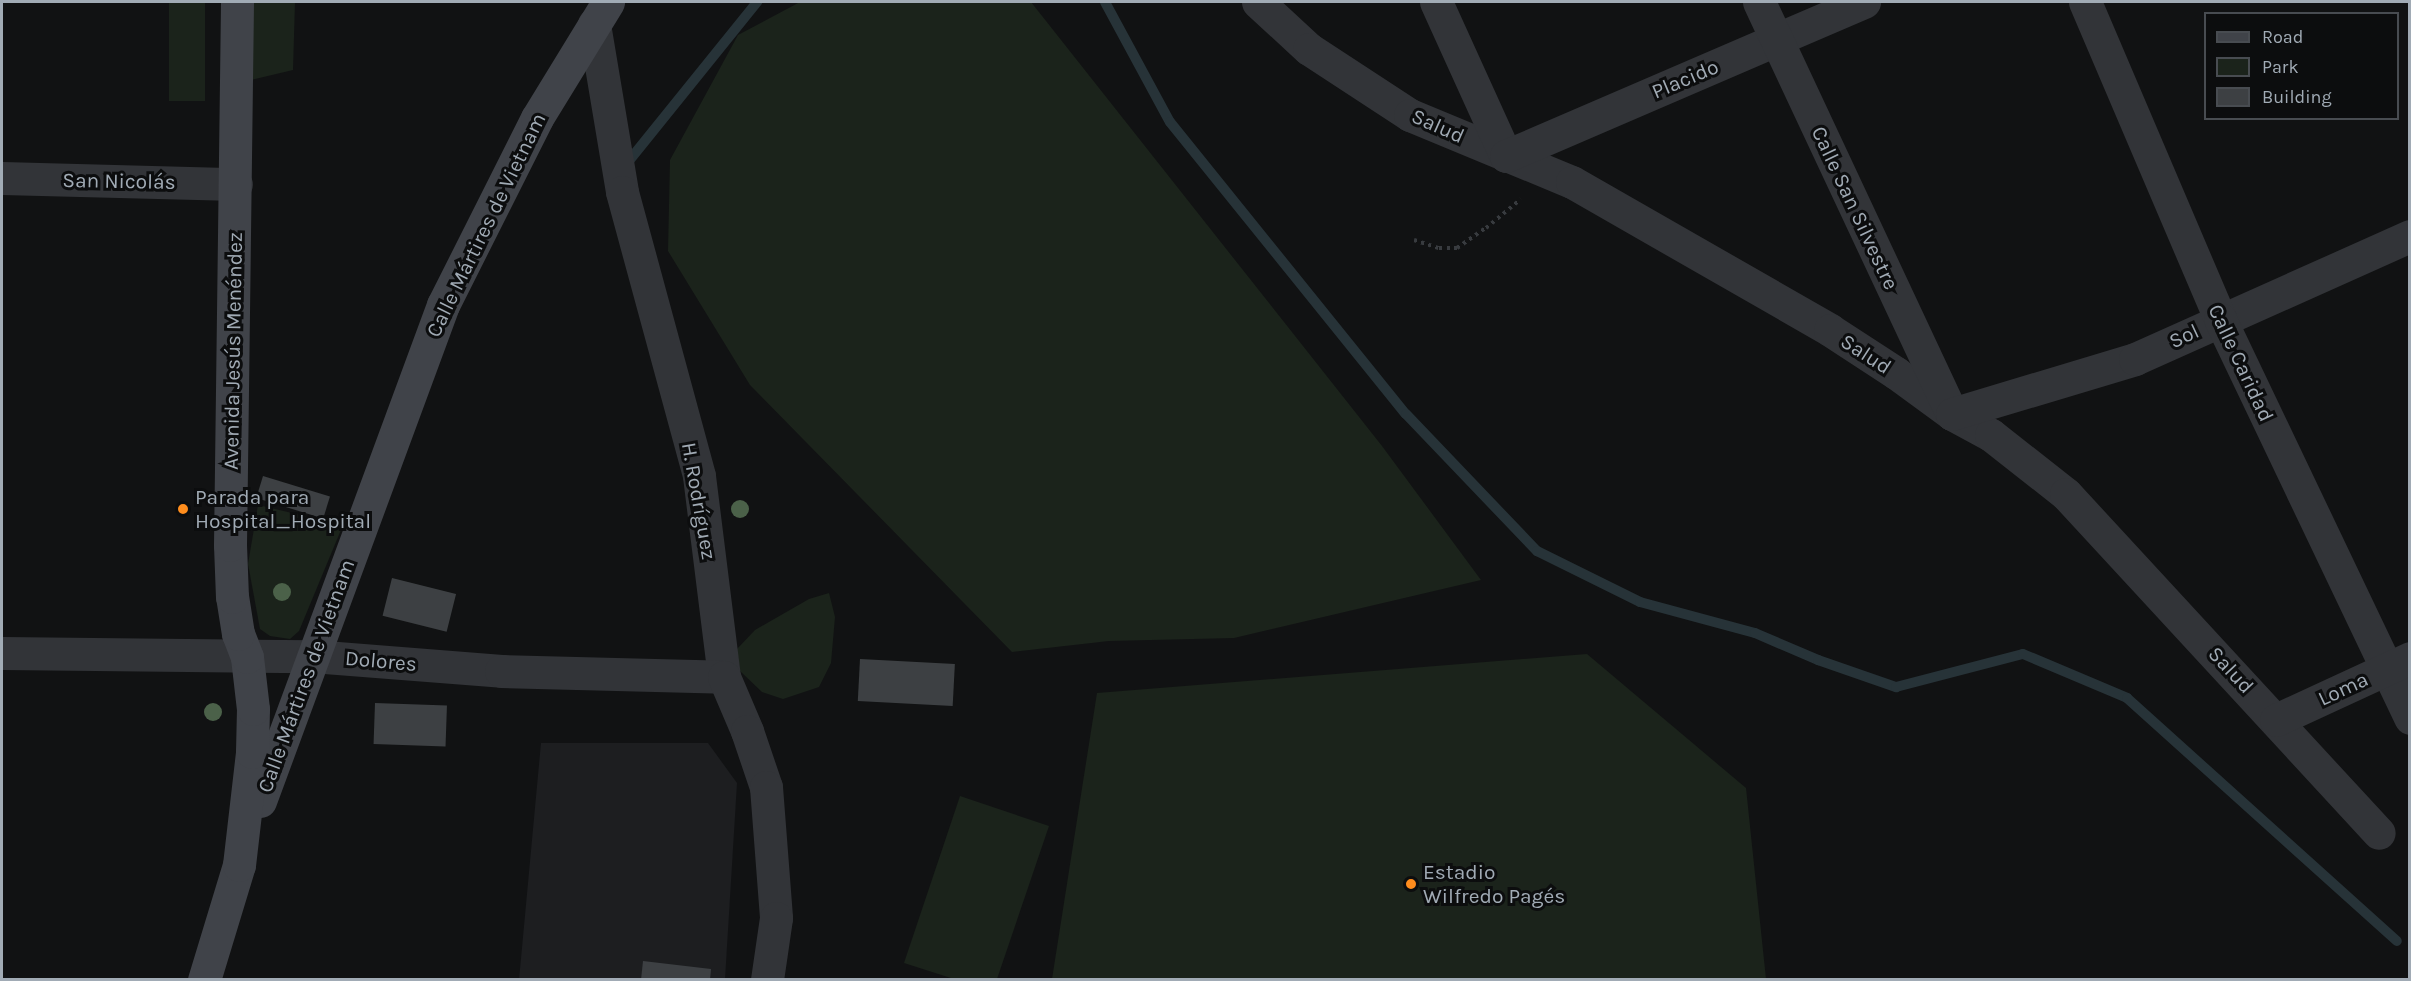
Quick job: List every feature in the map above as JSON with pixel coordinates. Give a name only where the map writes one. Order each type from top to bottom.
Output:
[{"type":"main road","name":"Avenida Jesús Menéndez","points":[[204,980],[238,865],[252,752],[252,709],[247,657],[238,634],[232,597],[230,545],[237,2]]},
{"type":"main road","name":"Calle Mártires de Vietnam","points":[[238,865],[312,656],[443,305],[537,118],[601,13]]},
{"type":"street","name":"Salud","points":[[1258,2],[1309,49],[1410,115],[1572,182],[1830,330],[1896,373],[1952,414],[1991,435],[2066,494],[2379,833]]},
{"type":"street","points":[[1436,2],[1506,156]]},
{"type":"street","name":"Calle San Silvestre","points":[[1759,2],[1952,414]]},
{"type":"street","name":"Placido","points":[[1506,156],[1864,2]]},
{"type":"street","name":"Calle Caridad","points":[[2085,2],[2220,319],[2397,664],[2409,718]]},
{"type":"street","name":"H. Rodríguez","points":[[601,13],[622,192],[699,476],[724,677],[747,731],[766,787],[776,918],[767,980]]},
{"type":"street","name":"San Nicolás","points":[[2,178],[236,184]]},
{"type":"street","name":"Sol","points":[[1952,414],[2135,359],[2409,236]]},
{"type":"street","name":"Dolores","points":[[2,653],[312,656],[501,671],[724,677]]},
{"type":"street","name":"Loma","points":[[2276,720],[2397,664]]},
{"type":"path","points":[[1414,240],[1439,248],[1457,248],[1486,228],[1551,174]]},
{"type":"shaded area","points":[[541,743],[708,743],[737,783],[725,979],[519,980]]},
{"type":"green space","points":[[169,2],[205,2],[205,101],[169,101]]},
{"type":"green space","points":[[252,2],[295,2],[293,70],[251,80]]},
{"type":"green space","points":[[800,2],[1031,2],[1382,446],[1481,580],[1234,638],[1109,641],[1012,652],[750,385],[668,251],[670,160],[738,35]]},
{"type":"green space","points":[[258,505],[343,525],[299,631],[290,639],[270,636],[260,629],[248,564]]},
{"type":"green space","points":[[829,593],[835,617],[831,663],[819,687],[783,699],[762,692],[740,671],[737,649],[755,630],[809,599]]},
{"type":"green space","name":"Estadio Wilfredo Pagés","points":[[1587,654],[1746,788],[1766,979],[1052,979],[1097,693]]},
{"type":"green space","points":[[960,796],[1049,826],[997,979],[954,979],[904,963]]},
{"type":"building","points":[[263,476],[330,496],[323,518],[256,498]]},
{"type":"building","points":[[392,578],[456,594],[447,632],[383,616]]},
{"type":"building","points":[[860,659],[955,664],[953,706],[858,701]]},
{"type":"building","points":[[375,703],[447,706],[446,746],[374,744]]},
{"type":"building","points":[[643,961],[711,969],[710,980],[641,980]]},
{"type":"waterway","points":[[628,162],[757,2]]},
{"type":"waterway","points":[[1105,2],[1170,122],[1406,414],[1537,551],[1640,602],[1755,633],[1818,660],[1896,687],[2023,654],[2127,698],[2397,941]]},
{"type":"place","name":"Parada para Hospital_Hospital","points":[[183,509]]},
{"type":"place","name":"Estadio Wilfredo Pagés","points":[[1411,884]]}]
